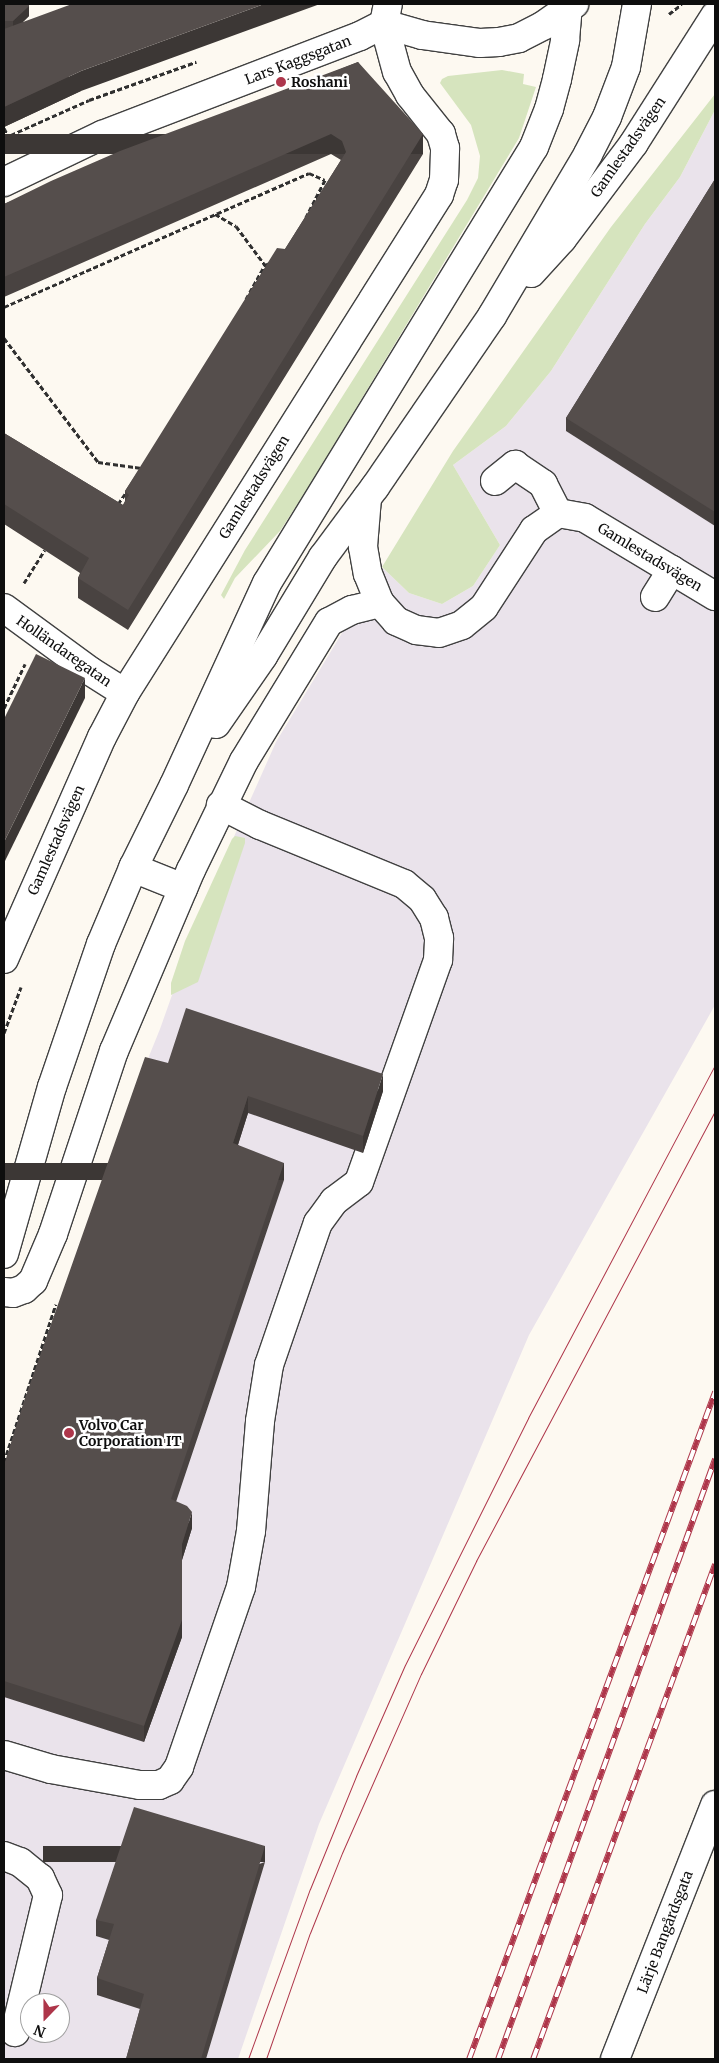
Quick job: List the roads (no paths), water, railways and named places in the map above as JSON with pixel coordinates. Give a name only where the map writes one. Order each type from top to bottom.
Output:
[{"type":"street","name":"Gamlestadsvägen","points":[[174,785],[263,656],[323,557],[367,498],[492,316],[588,154],[607,117],[626,67],[637,4]]},
{"type":"street","name":"Gamlestadsvägen","points":[[4,1254],[55,1078],[101,944],[133,868],[174,785],[267,583],[534,147],[549,109],[557,79],[570,6]]},
{"type":"street","points":[[386,14],[422,35],[480,43],[519,38],[570,6]]},
{"type":"street","name":"Gamlestadsvägen","points":[[4,959],[102,737],[125,693],[442,188],[446,164],[441,134],[410,95],[397,72],[386,14]]},
{"type":"street","name":"Lars Kaggsgatan","points":[[4,182],[102,135],[360,36],[386,14]]},
{"type":"street","name":"Gamlestadsvägen","points":[[492,316],[562,239],[622,159],[715,16]]},
{"type":"street","points":[[367,498],[364,547],[368,574],[380,602],[396,621],[416,630],[439,633],[462,625],[484,607],[534,530],[558,513],[543,484],[514,465],[496,481]]},
{"type":"street","name":"Gamlestadsvägen","points":[[558,513],[584,518],[715,596]]},
{"type":"street","points":[[655,597],[672,570]]},
{"type":"street","name":"Holländaregatan","points":[[12,599],[97,676],[125,693]]},
{"type":"street","points":[[4,1292],[13,1293],[24,1289],[32,1281],[53,1234],[114,1051],[221,805],[244,761],[329,622],[352,610],[380,602]]},
{"type":"street","points":[[4,1755],[50,1769],[140,1785],[159,1785],[170,1780],[179,1767],[241,1588],[251,1531],[260,1421],[272,1357],[318,1223],[334,1201],[359,1182],[438,960],[439,938],[434,918],[422,899],[404,884],[260,825],[221,805]]},
{"type":"street","points":[[133,868],[184,888]]},
{"type":"street","name":"Lärje Bangårdsgata","points":[[615,2059],[715,1805]]},
{"type":"street","points":[[4,1856],[20,1862],[40,1878],[48,1894],[14,2032]]},
{"type":"tram line","points":[[248,2059],[310,1889],[356,1776],[405,1665],[528,1418],[715,1065]]},
{"type":"tram line","points":[[266,2059],[310,1933],[342,1853],[421,1674],[476,1561],[715,1111]]},
{"type":"railway","points":[[469,2059],[715,1392]]},
{"type":"railway","points":[[498,2059],[715,1459]]},
{"type":"railway","points":[[533,2059],[715,1564]]},
{"type":"place","name":"Roshani","points":[[281,82]]},
{"type":"place","name":"Volvo Car Corporation IT","points":[[69,1433]]}]
